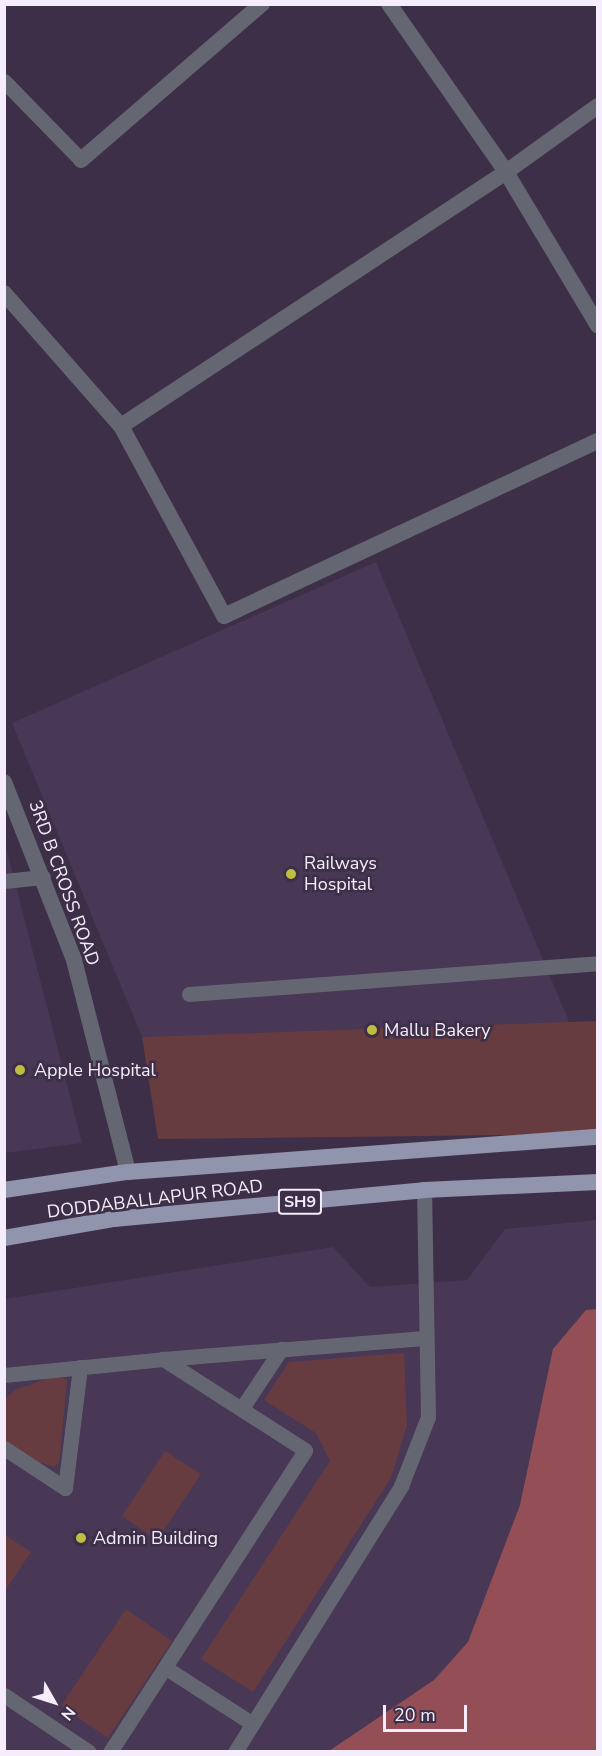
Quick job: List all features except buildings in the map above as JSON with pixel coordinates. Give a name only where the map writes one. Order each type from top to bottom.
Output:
[{"type":"main road","name":"DODDABALLAPUR ROAD","points":[[4,1190],[128,1172],[597,1137]]},
{"type":"main road","name":"DODDABALLAPUR ROAD","points":[[4,1238],[114,1219],[424,1190],[597,1182]]},
{"type":"street","points":[[81,160],[262,4]]},
{"type":"street","points":[[389,4],[506,172],[597,326]]},
{"type":"street","points":[[120,426],[506,172],[597,106]]},
{"type":"street","points":[[4,292],[120,426],[224,616],[597,441]]},
{"type":"street","name":"3RD B CROSS ROAD","points":[[4,782],[9,803],[43,877],[74,960],[128,1172]]},
{"type":"lane","points":[[4,81],[81,160]]},
{"type":"lane","points":[[4,882],[43,877]]},
{"type":"lane","points":[[189,994],[597,963]]},
{"type":"lane","points":[[236,1752],[401,1486],[428,1418],[424,1338],[426,1282],[424,1190]]},
{"type":"lane","points":[[4,1375],[163,1359],[424,1338]]},
{"type":"lane","points":[[242,1408],[281,1349]]},
{"type":"lane","points":[[110,1752],[305,1450],[163,1359]]},
{"type":"lane","points":[[4,1448],[65,1488],[80,1367]]},
{"type":"lane","points":[[166,1668],[253,1724]]},
{"type":"lane","points":[[4,1695],[89,1752]]},
{"type":"shaded area","name":"Railways Hospital","points":[[376,562],[570,1024],[142,1037],[12,723]]},
{"type":"shaded area","points":[[4,839],[82,1143],[5,1153],[4,1153]]},
{"type":"shaded area","points":[[597,1021],[597,1134],[158,1139],[142,1037]]},
{"type":"shaded area","points":[[597,1220],[597,1410],[580,1751],[5,1752],[5,1299],[333,1247],[370,1287],[467,1280],[505,1229]]},
{"type":"shaded area","points":[[597,1309],[597,1751],[329,1751],[434,1680],[468,1642],[520,1505],[553,1349],[586,1310]]},
{"type":"shaded area","points":[[404,1353],[407,1425],[391,1478],[253,1692],[201,1659],[330,1461],[316,1433],[264,1400],[289,1362]]},
{"type":"shaded area","points":[[57,1375],[67,1380],[60,1456],[59,1462],[54,1467],[33,1460],[5,1441],[5,1399],[15,1390]]},
{"type":"shaded area","points":[[165,1451],[201,1474],[157,1540],[122,1516]]},
{"type":"shaded area","points":[[5,1535],[31,1552],[5,1591]]},
{"type":"shaded area","points":[[126,1609],[172,1641],[108,1738],[61,1706]]},
{"type":"place","name":"Railways Hospital","points":[[291,874]]},
{"type":"place","name":"Mallu Bakery","points":[[372,1030]]},
{"type":"place","name":"Apple Hospital","points":[[20,1070]]},
{"type":"place","name":"Admin Building","points":[[81,1538]]}]
